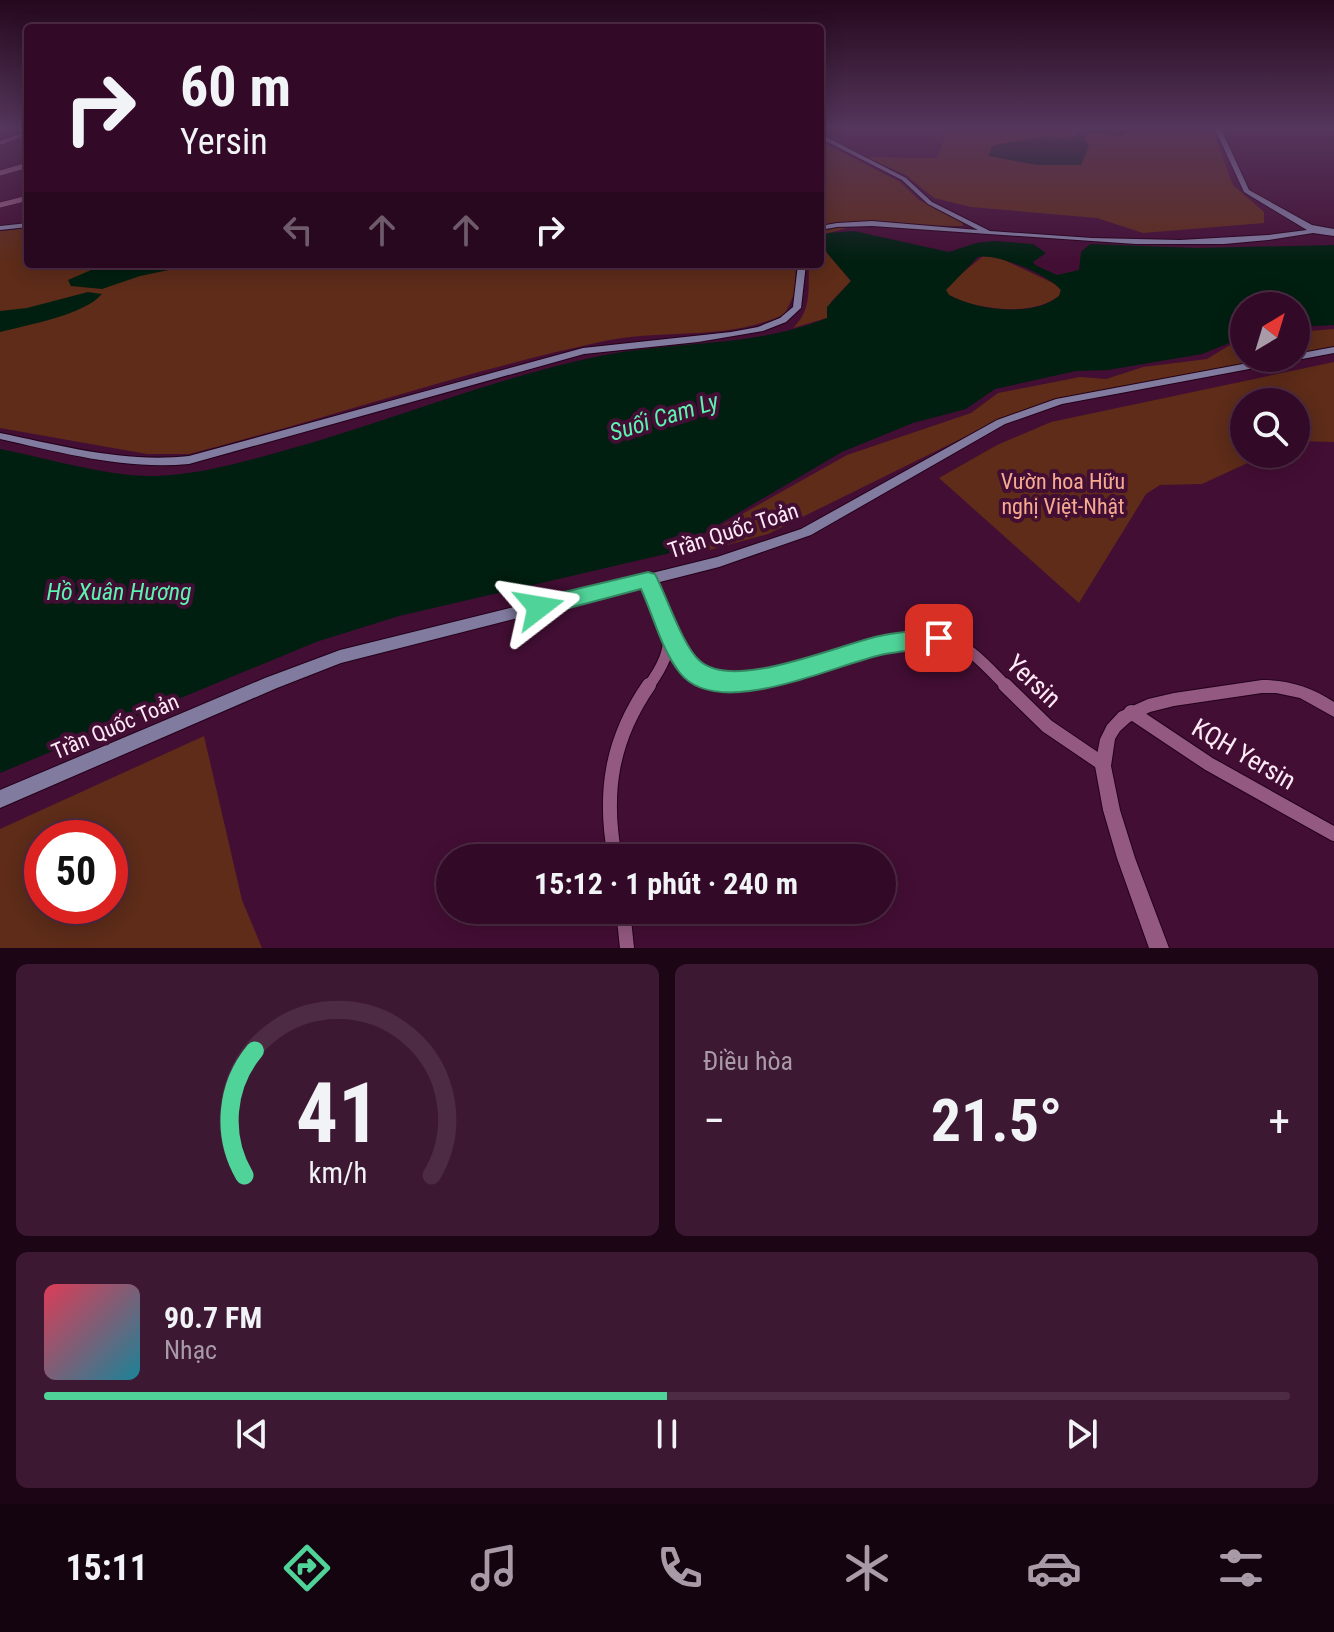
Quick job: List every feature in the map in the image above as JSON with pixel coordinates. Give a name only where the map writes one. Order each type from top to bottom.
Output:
[{"type":"main road","points":[[893,173],[904,179],[923,199],[989,233]]},
{"type":"main road","points":[[1238,173],[1246,191],[1311,229]]},
{"type":"main road","points":[[0,228],[24,225]]},
{"type":"main road","points":[[824,228],[853,225],[1153,243],[1311,229],[1333,231]]},
{"type":"main road","points":[[0,436],[131,460],[163,463],[189,460],[583,351],[625,343],[722,337],[779,323],[797,308],[802,268]]},
{"type":"main road","name":"Trần Quốc Toản","points":[[1310,355],[1334,350]]},
{"type":"main road","name":"Trần Quốc Toản","points":[[0,799],[271,683],[340,657],[750,553],[806,532],[886,490],[963,441],[1023,412],[1060,401],[1230,370]]},
{"type":"street","points":[[0,205],[24,199]]},
{"type":"street","name":"Yersin","points":[[648,580],[668,623],[670,636],[689,667],[703,676],[732,683],[758,680],[884,645],[939,638],[967,651],[1047,726],[1103,764]]},
{"type":"street","points":[[613,844],[608,794],[610,772],[626,721],[664,667],[670,636]]},
{"type":"street","points":[[1159,948],[1111,802],[1103,764],[1113,728],[1131,712],[1153,704],[1278,684],[1308,693],[1334,710]]},
{"type":"street","name":"KQH Yersin","points":[[1131,712],[1209,764],[1334,834]]},
{"type":"street","points":[[624,924],[627,948]]},
{"type":"green space","points":[[824,173],[883,173],[900,182],[919,200],[962,221],[963,226],[824,225]]},
{"type":"green space","points":[[902,173],[1229,173],[1233,185],[1264,212],[1264,223],[1143,233],[1097,218],[971,207],[934,198]]},
{"type":"green space","points":[[24,228],[24,268],[796,268],[795,292],[785,314],[763,323],[717,331],[600,342],[496,367],[189,454],[147,454],[0,428],[0,231]]},
{"type":"green space","points":[[836,228],[847,228],[824,236],[824,231]]},
{"type":"green space","points":[[824,245],[827,253],[851,281],[831,302],[827,318],[793,328],[803,314],[809,290],[809,268],[824,268]]},
{"type":"green space","points":[[983,256],[1000,258],[1055,284],[1061,290],[1059,296],[1035,307],[1004,309],[974,304],[949,295],[945,290],[949,284]]},
{"type":"green space","points":[[1334,329],[1334,349],[1310,354],[1310,331]]},
{"type":"green space","points":[[1230,345],[1230,370],[1033,408],[999,420],[768,534],[680,558],[696,540],[847,455],[971,413],[998,393],[1080,377],[1106,379],[1143,367],[1207,359]]},
{"type":"green space","name":"Vườn hoa Hữu nghị Việt-Nhật","points":[[1334,362],[1334,442],[1310,441],[1310,388],[1230,388],[1230,468],[1237,468],[1202,484],[1160,485],[1146,494],[1079,603],[939,478],[997,445],[1051,422],[1287,372],[1310,372],[1310,367]]},
{"type":"green space","points":[[204,736],[242,900],[262,948],[0,948],[0,829]]},
{"type":"water","name":"Hồ Xuân Hương","points":[[854,231],[949,252],[994,241],[1033,244],[1046,253],[1033,262],[1035,265],[1057,275],[1079,270],[1081,252],[1090,244],[1196,248],[1334,245],[1334,325],[1310,326],[1310,292],[1230,292],[1230,343],[1202,354],[1108,370],[1076,371],[995,389],[966,409],[913,423],[842,452],[670,553],[399,616],[316,642],[0,773],[0,449],[117,473],[155,476],[188,473],[286,450],[560,365],[628,351],[742,339],[799,328],[827,318],[827,307],[851,281],[827,253],[824,236],[828,233]],"holes":[[[978,257],[1009,262],[1055,284],[1061,290],[1059,296],[1035,307],[1004,309],[974,305],[949,295],[946,290]]]},
{"type":"water","points":[[96,268],[178,268],[140,276],[102,289],[71,286],[68,280]]},
{"type":"water","points":[[88,292],[102,294],[69,313],[0,332],[0,311],[27,308]]},
{"type":"route","points":[[539,607],[648,580],[660,602],[670,636],[689,667],[723,683],[758,680],[910,639],[939,638]]},
{"type":"water label","name":"Suối Cam Ly","points":[[664,417]]}]
